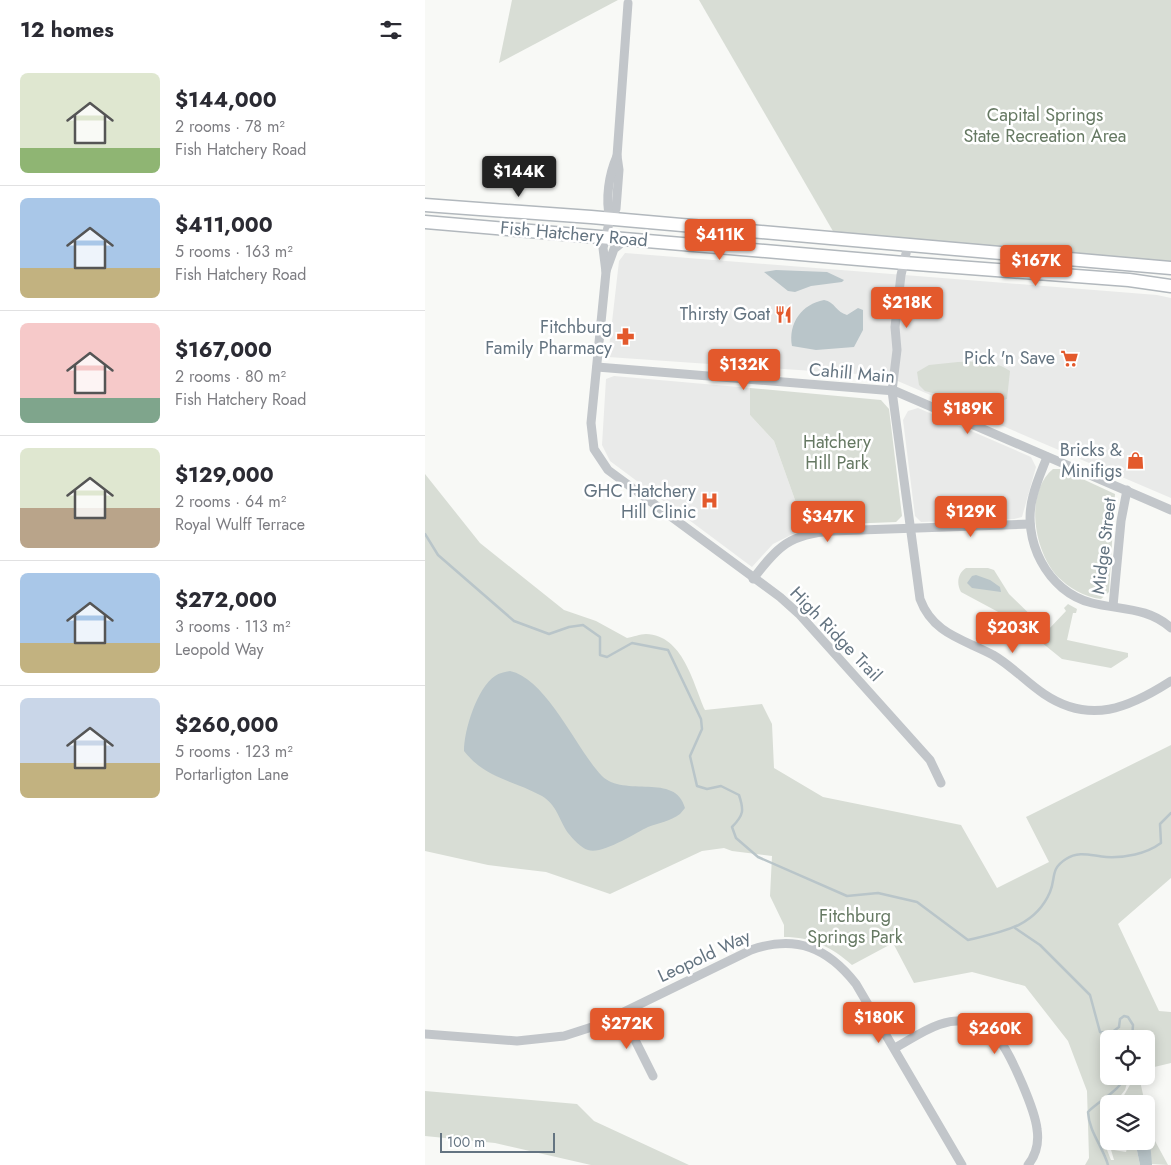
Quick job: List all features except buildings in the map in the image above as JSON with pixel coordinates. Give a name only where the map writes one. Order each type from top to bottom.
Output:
[{"type":"main road","name":"Fish Hatchery Road","points":[[425,205],[907,244],[1171,268]]},
{"type":"main road","name":"Fish Hatchery Road","points":[[425,222],[904,263],[1129,280],[1171,286]]},
{"type":"street","name":"High Ridge Trail","points":[[628,3],[617,156],[619,170],[616,209],[610,219],[603,248],[606,272],[592,432],[594,449],[604,466],[780,597],[800,615],[929,760],[941,783]]},
{"type":"street","name":"High Ridge Trail","points":[[606,272],[615,249],[625,239]]},
{"type":"street","points":[[907,244],[895,327],[897,350],[893,391],[920,599],[932,621],[952,637],[1000,660],[1051,699],[1082,710],[1108,710],[1131,704],[1171,681]]},
{"type":"street","name":"Cahill Main","points":[[597,367],[893,391],[1171,510]]},
{"type":"street","points":[[1047,457],[1033,496],[1030,524],[1040,559],[1055,582],[1081,600],[1154,616],[1171,628]]},
{"type":"street","name":"Midge Street","points":[[1113,606],[1121,521],[1127,490]]},
{"type":"street","points":[[753,578],[773,552],[789,540],[803,534],[832,531],[1030,524]]},
{"type":"street","name":"Leopold Way","points":[[425,1034],[538,1041],[585,1031],[763,946],[774,944],[803,945],[828,955],[837,962],[863,994],[962,1165]]},
{"type":"street","points":[[622,1014],[653,1076]]},
{"type":"street","points":[[895,1048],[942,1023],[963,1021],[977,1023],[989,1030],[1004,1047],[1034,1114],[1038,1139],[1035,1153],[1027,1165]]},
{"type":"shaded area","points":[[625,253],[1157,295],[1171,298],[1171,498],[886,376],[608,357],[619,261]]},
{"type":"shaded area","points":[[776,270],[827,272],[844,280],[842,282],[811,286],[795,292],[788,291],[764,272]]},
{"type":"shaded area","points":[[824,300],[847,315],[858,308],[863,310],[863,330],[854,347],[816,350],[792,346],[792,330],[798,316],[809,306]]},
{"type":"shaded area","points":[[614,376],[750,388],[750,415],[774,441],[805,528],[773,544],[752,567],[610,461],[602,445],[606,379]]},
{"type":"shaded area","points":[[918,408],[1031,457],[1036,467],[1022,517],[1014,519],[921,522],[915,516],[903,420],[908,411]]},
{"type":"shaded area","points":[[976,575],[990,580],[1000,587],[1001,592],[972,588],[967,583],[972,576]]},
{"type":"shaded area","points":[[510,671],[524,677],[549,701],[602,776],[612,782],[623,785],[661,788],[671,791],[680,797],[685,808],[680,814],[648,827],[610,847],[594,851],[588,850],[568,833],[554,808],[542,796],[481,768],[464,751],[469,721],[477,699],[489,682],[500,673]]},
{"type":"shaded area","points":[[1137,1150],[1151,1150],[1152,1165],[1140,1165]]},
{"type":"green space","points":[[512,0],[618,0],[499,63]]},
{"type":"green space","name":"Capital Springs State Recreation Area","points":[[699,0],[1171,0],[1171,263],[834,233]]},
{"type":"green space","points":[[958,362],[991,363],[1010,371],[1007,399],[995,402],[977,398],[954,399],[925,391],[919,385],[917,372],[929,365]]},
{"type":"green space","name":"Hatchery Hill Park","points":[[750,388],[881,400],[889,409],[902,516],[896,522],[820,525],[805,528],[774,441],[750,415]]},
{"type":"green space","points":[[1053,469],[1061,469],[1115,494],[1109,592],[1101,599],[1077,591],[1057,576],[1043,552],[1035,522],[1035,507],[1038,492],[1044,479]]},
{"type":"green space","name":"Fitchburg Springs Park","points":[[425,474],[480,543],[564,610],[596,621],[627,638],[646,634],[659,636],[669,642],[685,662],[705,710],[762,704],[772,724],[774,768],[823,797],[961,825],[997,888],[1049,862],[1026,817],[1171,745],[1171,878],[1118,924],[1159,1011],[1171,1012],[1171,1063],[1155,1067],[1155,1030],[1100,1030],[1100,1085],[1126,1085],[1121,1095],[1100,1095],[1100,1150],[1108,1150],[1111,1160],[1114,1160],[1111,1150],[1126,1152],[1127,1150],[1137,1150],[1140,1165],[1085,1165],[1089,1158],[1087,1091],[1068,1041],[1025,986],[972,972],[914,983],[893,943],[852,965],[837,953],[821,944],[794,937],[784,937],[784,925],[770,896],[772,856],[732,851],[724,848],[702,851],[610,894],[546,872],[488,865],[425,851]]},
{"type":"green space","points":[[966,568],[988,568],[994,570],[1009,594],[1047,631],[1066,611],[1064,608],[1068,604],[1077,609],[1076,613],[1073,613],[1067,640],[1128,653],[1128,657],[1111,668],[1062,659],[1015,621],[961,592],[959,578]]},
{"type":"green space","points":[[1130,1085],[1141,1085],[1143,1095],[1124,1095]]},
{"type":"green space","points":[[425,1091],[577,1104],[594,1121],[689,1165],[591,1165],[495,1143],[425,1136]]},
{"type":"green space","points":[[1155,1141],[1168,1165],[1151,1164],[1150,1150],[1155,1150]]},
{"type":"waterway","points":[[425,534],[438,555],[514,621],[549,634],[569,627],[583,625],[600,637],[600,655],[607,657],[632,643],[668,650],[701,719],[702,729],[690,756],[697,786],[707,789],[721,786],[739,795],[742,812],[732,827],[736,838],[758,857],[847,896],[878,893],[917,902],[968,940],[1005,931],[1026,920],[1044,904],[1052,887],[1055,870],[1066,859],[1081,854],[1121,857],[1149,850],[1161,843],[1160,824],[1171,813]]},
{"type":"waterway","points":[[1015,928],[1040,945],[1090,995],[1100,1032]]},
{"type":"waterway","points":[[1115,1030],[1119,1027],[1120,1019],[1124,1016],[1128,1017],[1133,1025],[1133,1030]]},
{"type":"waterway","points":[[1108,1165],[1093,1133],[1088,1112],[1120,1085]]},
{"type":"place","name":"Thirsty Goat","points":[[784,314]]},
{"type":"place","name":"Fitchburg Family Pharmacy","points":[[626,337]]},
{"type":"place","name":"Pick 'n Save","points":[[1069,358]]},
{"type":"place","name":"Bricks & Minifigs","points":[[1136,460]]},
{"type":"place","name":"GHC Hatchery Hill Clinic","points":[[710,501]]}]
